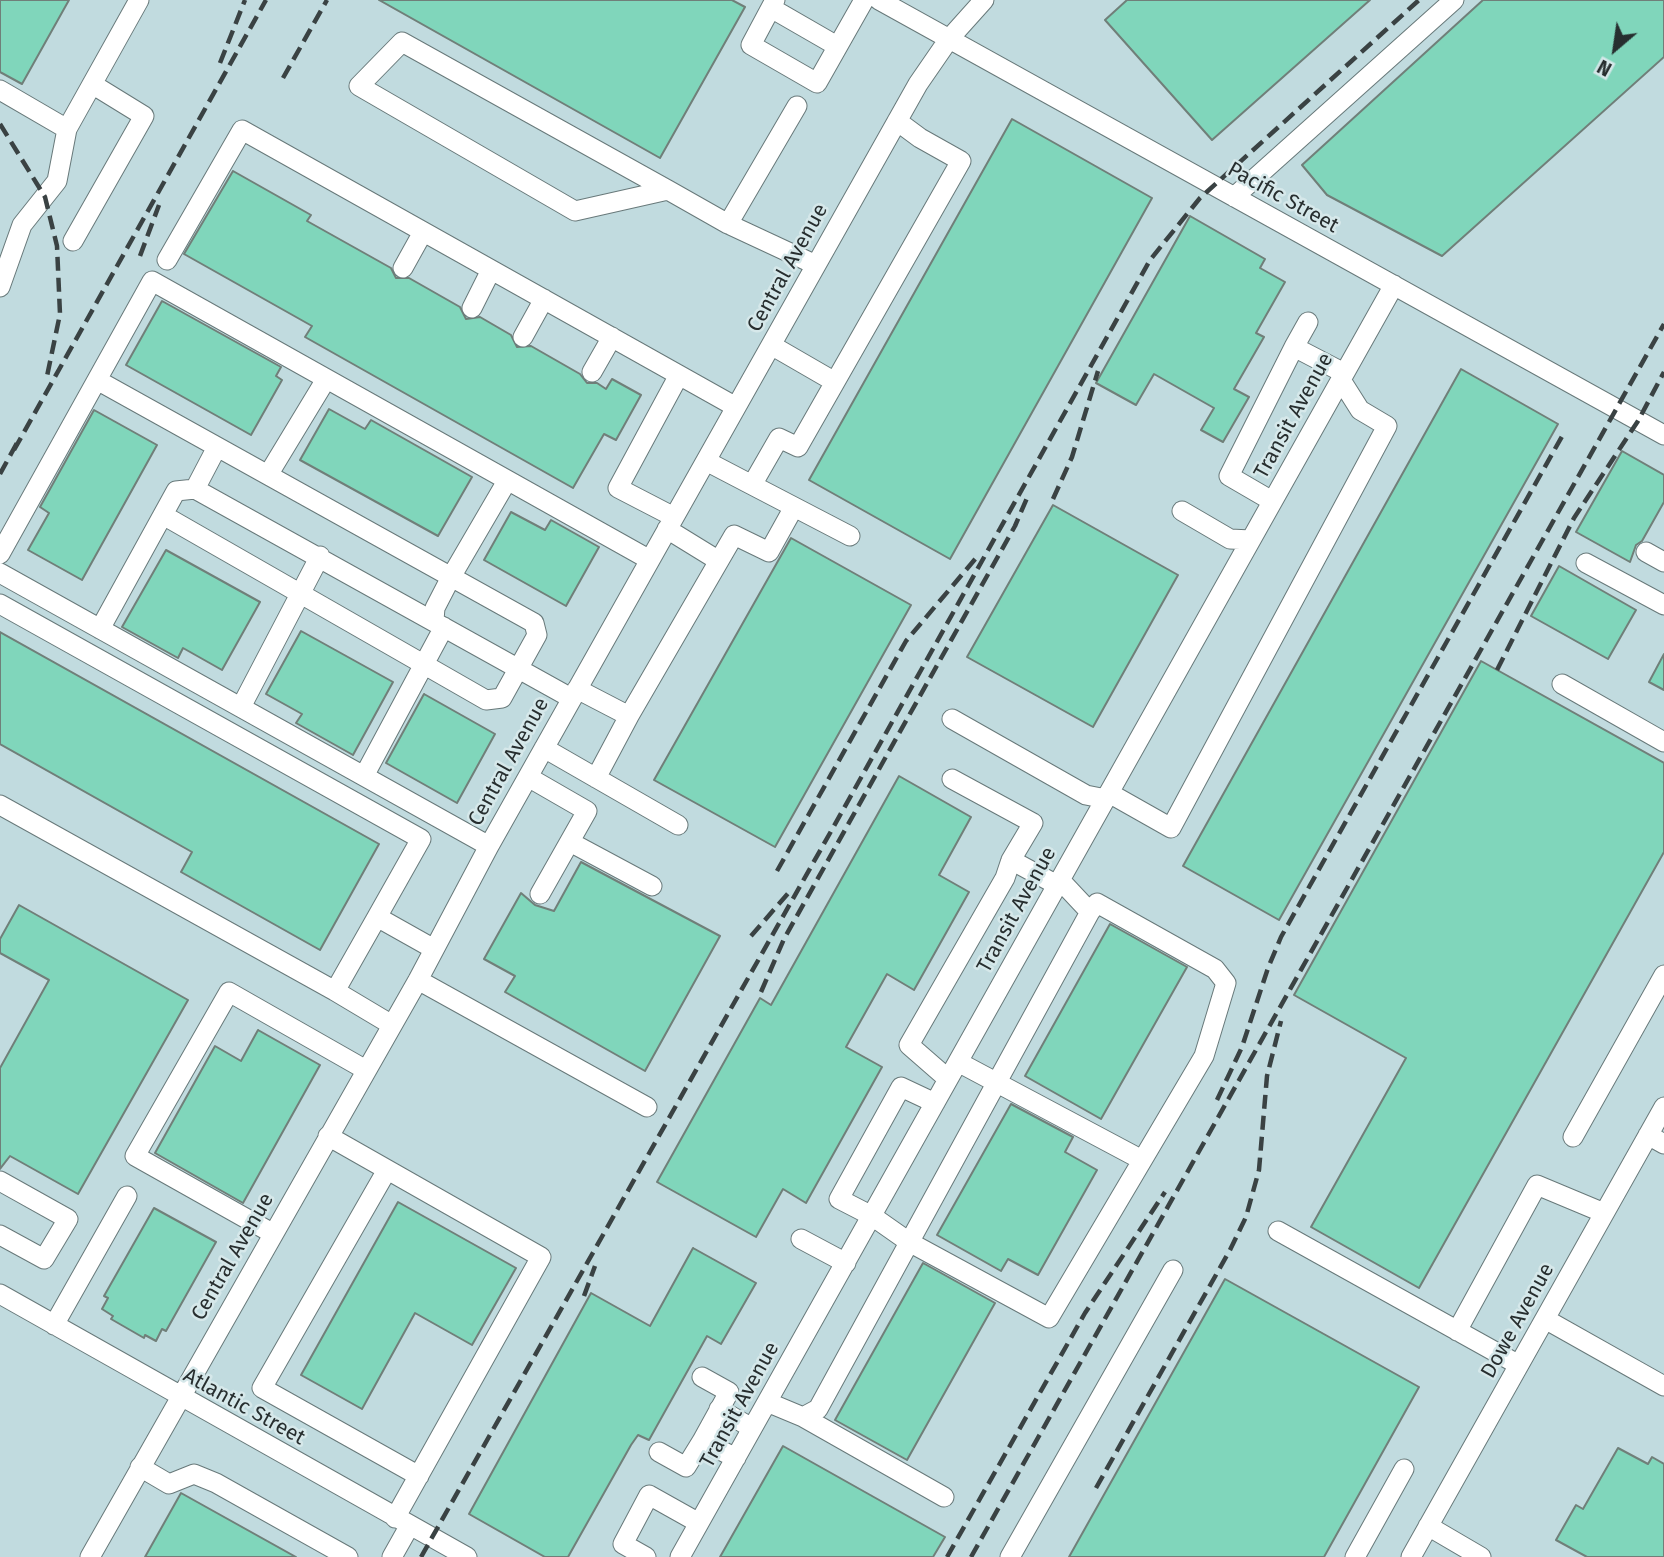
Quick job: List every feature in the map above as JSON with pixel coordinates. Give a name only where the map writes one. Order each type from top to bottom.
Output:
[{"type":"street","points":[[0,287],[22,225],[57,181],[67,129],[139,0]]},
{"type":"street","points":[[837,46],[773,4],[751,45],[817,83],[864,0]]},
{"type":"street","name":"Pacific Street","points":[[879,0],[1664,435]]},
{"type":"street","name":"Central Avenue","points":[[90,1557],[418,979],[489,846],[897,121],[949,39],[984,0]]},
{"type":"street","points":[[1234,197],[1454,0]]},
{"type":"street","points":[[668,190],[575,211],[359,86],[402,42],[668,190],[728,224],[816,265]]},
{"type":"street","points":[[73,241],[144,116],[92,85]]},
{"type":"street","points":[[0,90],[67,129]]},
{"type":"street","points":[[728,224],[797,106]]},
{"type":"street","points":[[752,485],[779,438],[798,447],[961,161],[920,138],[897,121]]},
{"type":"street","points":[[167,260],[242,130],[736,407]]},
{"type":"street","points":[[403,268],[424,232]]},
{"type":"street","points":[[472,308],[491,270]]},
{"type":"street","points":[[0,554],[152,281],[325,381],[650,560]]},
{"type":"street","name":"Transit Avenue","points":[[680,1557],[1394,285]]},
{"type":"street","points":[[523,337],[544,299]]},
{"type":"street","points":[[1272,501],[1229,476],[1308,321]]},
{"type":"street","points":[[592,372],[612,337]]},
{"type":"street","points":[[771,345],[835,382]]},
{"type":"street","points":[[952,719],[1086,795],[1107,796],[1171,828],[1387,426],[1360,410],[1343,376],[1294,347]]},
{"type":"street","points":[[679,375],[618,488],[671,523],[719,561]]},
{"type":"street","points":[[97,380],[534,623],[537,635],[520,670],[502,698],[496,701],[486,700],[163,515]]},
{"type":"street","points":[[268,475],[325,381]]},
{"type":"street","points":[[195,489],[218,447]]},
{"type":"street","points":[[706,461],[850,536]]},
{"type":"street","points":[[364,776],[423,666],[439,624],[435,608],[507,481]]},
{"type":"street","points":[[100,629],[176,491],[195,489],[320,556],[520,670],[629,716]]},
{"type":"street","points":[[596,778],[734,535],[769,552],[794,507]]},
{"type":"street","points":[[1182,511],[1230,539],[1251,540]]},
{"type":"street","points":[[1646,552],[1664,562]]},
{"type":"street","points":[[241,707],[320,556]]},
{"type":"street","points":[[1586,563],[1664,605]]},
{"type":"street","points":[[0,573],[489,846]]},
{"type":"street","points":[[0,604],[421,839],[335,991]]},
{"type":"street","points":[[1562,684],[1664,742]]},
{"type":"street","points":[[544,748],[678,825]]},
{"type":"street","points":[[528,777],[587,811],[540,894]]},
{"type":"street","points":[[952,779],[1033,823],[1011,860],[1005,878],[909,1045],[953,1071],[997,1081],[1142,1160]]},
{"type":"street","points":[[0,805],[392,1025]]},
{"type":"street","points":[[570,842],[652,886]]},
{"type":"street","points":[[1011,860],[1058,883],[1090,912]]},
{"type":"street","points":[[803,1417],[818,1409],[909,1242],[997,1081],[1090,912],[1097,902],[1215,969],[1226,983],[1204,1056],[1049,1318],[909,1242],[872,1216],[839,1199],[901,1087],[935,1103]]},
{"type":"street","points":[[377,918],[434,949]]},
{"type":"street","points":[[1573,1137],[1664,975]]},
{"type":"street","points":[[418,979],[647,1107]]},
{"type":"street","points":[[272,1233],[135,1156],[229,992],[366,1070]]},
{"type":"street","name":"Dowe Avenue","points":[[1411,1557],[1604,1213],[1656,1140],[1664,1107]]},
{"type":"street","points":[[328,1136],[541,1257],[419,1476],[392,1557]]},
{"type":"street","points":[[387,1170],[262,1388],[419,1476]]},
{"type":"street","points":[[0,1181],[68,1219],[44,1259],[0,1235]]},
{"type":"street","points":[[1457,1331],[1537,1185],[1604,1213]]},
{"type":"street","points":[[54,1325],[127,1196]]},
{"type":"street","points":[[1278,1231],[1519,1365]]},
{"type":"street","points":[[801,1239],[846,1263]]},
{"type":"street","points":[[1010,1557],[1173,1270]]},
{"type":"street","name":"Atlantic Street","points":[[0,1294],[467,1557]]},
{"type":"street","points":[[1545,1319],[1664,1387]]},
{"type":"street","points":[[659,1452],[686,1467],[702,1441],[729,1392],[702,1377]]},
{"type":"street","points":[[767,1402],[803,1417],[944,1497]]},
{"type":"street","points":[[719,1409],[752,1428]]},
{"type":"street","points":[[702,1441],[736,1458]]},
{"type":"street","points":[[140,1467],[169,1483],[194,1474],[216,1483],[348,1557]]},
{"type":"street","points":[[1355,1557],[1404,1469]]},
{"type":"street","points":[[646,1557],[623,1544],[649,1495],[699,1522]]},
{"type":"street","points":[[1428,1526],[1481,1557]]},
{"type":"shaded area","points":[[0,0],[1664,0],[1664,1557],[0,1557]]},
{"type":"building","points":[[0,0],[69,0],[22,84],[0,72]]},
{"type":"building","points":[[379,0],[732,0],[745,7],[660,158]]},
{"type":"building","points":[[1127,0],[1370,0],[1212,140],[1105,20]]},
{"type":"building","points":[[1483,0],[1664,0],[1664,57],[1442,256],[1327,195],[1302,165]]},
{"type":"building","points":[[1012,119],[1152,198],[950,559],[809,480]]},
{"type":"building","points":[[233,171],[311,215],[307,221],[391,268],[396,278],[409,278],[460,307],[466,319],[480,317],[511,335],[517,347],[531,346],[580,374],[587,383],[597,383],[606,389],[612,379],[641,395],[616,440],[604,434],[573,488],[305,337],[312,326],[184,254]]},
{"type":"building","points":[[1190,216],[1265,259],[1260,268],[1285,282],[1256,333],[1264,337],[1234,389],[1249,397],[1223,442],[1201,430],[1214,408],[1154,374],[1136,405],[1096,383]]},
{"type":"building","points":[[162,301],[281,367],[276,376],[282,380],[251,435],[126,365]]},
{"type":"building","points":[[1461,369],[1558,424],[1279,920],[1183,866]]},
{"type":"building","points":[[329,409],[365,429],[371,420],[472,477],[438,536],[300,460]]},
{"type":"building","points":[[94,410],[157,445],[82,580],[28,550],[49,513],[40,507]]},
{"type":"building","points":[[1622,451],[1664,475],[1664,502],[1642,541],[1636,545],[1630,562],[1576,532]]},
{"type":"building","points":[[1053,505],[1178,575],[1093,727],[967,657]]},
{"type":"building","points":[[511,512],[545,530],[551,520],[599,547],[566,606],[484,560]]},
{"type":"building","points":[[791,538],[911,605],[775,847],[654,780]]},
{"type":"building","points":[[166,550],[260,602],[222,670],[183,648],[178,658],[122,627]]},
{"type":"building","points":[[1559,566],[1636,610],[1608,659],[1531,616]]},
{"type":"building","points":[[301,631],[393,682],[353,755],[296,723],[302,714],[266,694]]},
{"type":"building","points":[[0,632],[379,844],[320,950],[181,872],[192,852],[0,744]]},
{"type":"building","points":[[1664,654],[1664,690],[1649,682]]},
{"type":"building","points":[[1481,661],[1664,763],[1664,852],[1419,1288],[1311,1227],[1406,1058],[1294,995]]},
{"type":"building","points":[[424,694],[495,734],[457,803],[386,763]]},
{"type":"building","points":[[899,776],[971,817],[939,875],[969,892],[914,990],[887,974],[846,1047],[882,1067],[806,1203],[783,1189],[756,1237],[657,1182],[760,998],[771,1005]]},
{"type":"building","points":[[581,862],[720,936],[645,1071],[505,992],[515,976],[484,959],[521,893],[535,905],[554,911]]},
{"type":"building","points":[[19,905],[188,1000],[78,1194],[10,1156],[0,1169],[0,1068],[49,980],[0,953],[0,939]]},
{"type":"building","points":[[1110,924],[1187,967],[1101,1119],[1025,1076]]},
{"type":"building","points":[[258,1030],[320,1065],[243,1203],[155,1153],[215,1046],[241,1061]]},
{"type":"building","points":[[1011,1104],[1073,1137],[1065,1152],[1097,1170],[1038,1275],[1008,1259],[1001,1271],[937,1235]]},
{"type":"building","points":[[398,1202],[516,1268],[472,1345],[415,1313],[362,1409],[301,1375]]},
{"type":"building","points":[[154,1208],[216,1242],[166,1331],[162,1329],[156,1341],[145,1335],[144,1338],[111,1319],[113,1316],[102,1309],[108,1298],[104,1296]]},
{"type":"building","points":[[693,1248],[756,1283],[721,1344],[707,1336],[649,1440],[638,1435],[631,1445],[568,1557],[545,1557],[469,1514],[591,1293],[650,1326]]},
{"type":"building","points":[[923,1263],[995,1303],[907,1460],[835,1420]]},
{"type":"building","points":[[1225,1279],[1419,1387],[1324,1557],[1069,1557]]},
{"type":"building","points":[[783,1446],[945,1537],[933,1557],[720,1557]]},
{"type":"building","points":[[1618,1448],[1648,1464],[1652,1457],[1664,1464],[1664,1557],[1587,1557],[1556,1540],[1576,1505],[1583,1509]]},
{"type":"building","points":[[181,1493],[296,1557],[145,1557]]},
{"type":"railway","points":[[220,63],[245,0]]},
{"type":"railway","points":[[14,450],[266,0]]},
{"type":"railway","points":[[283,78],[327,0]]},
{"type":"railway","points":[[421,1557],[1150,260],[1200,198],[1419,0]]},
{"type":"railway","points":[[0,124],[45,197],[57,246],[60,314],[46,381]]},
{"type":"railway","points":[[140,256],[159,205]]},
{"type":"railway","points":[[971,1557],[1664,324]]},
{"type":"railway","points":[[1053,499],[1072,457],[1098,371]]},
{"type":"railway","points":[[1497,670],[1574,518],[1638,421],[1664,372]]},
{"type":"railway","points":[[1217,1100],[1242,1047],[1281,937],[1565,431]]},
{"type":"railway","points":[[0,474],[18,441]]},
{"type":"railway","points":[[761,992],[784,939],[1015,526],[1027,498]]},
{"type":"railway","points":[[777,871],[906,641],[976,558]]},
{"type":"railway","points":[[751,936],[791,890]]},
{"type":"railway","points":[[1096,1488],[1246,1217],[1259,1170],[1267,1076],[1281,1021]]},
{"type":"railway","points":[[947,1557],[1085,1313],[1165,1192]]},
{"type":"railway","points":[[584,1296],[595,1266]]}]
